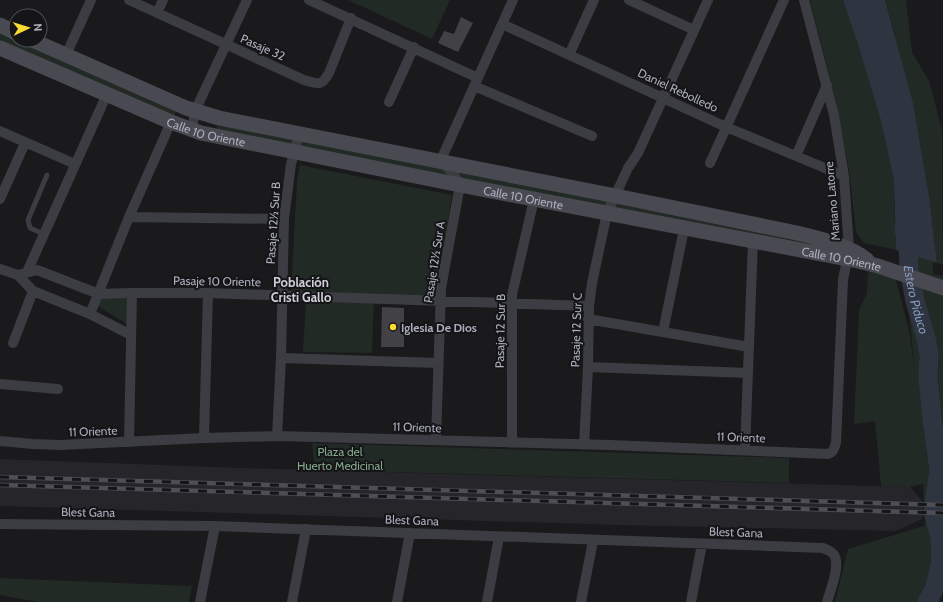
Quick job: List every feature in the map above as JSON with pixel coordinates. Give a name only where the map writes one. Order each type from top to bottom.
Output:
[{"type":"main road","name":"Calle 10 Oriente","points":[[48,47],[195,111],[219,118],[616,196],[803,235],[824,240],[848,254]]},
{"type":"main road","name":"Calle 10 Oriente","points":[[0,48],[171,122],[211,135],[752,242],[863,256],[878,266],[943,288]]},
{"type":"street","points":[[66,55],[91,0]]},
{"type":"street","name":"Pasaje 32","points":[[129,0],[304,80],[317,84],[321,84],[324,81],[332,66],[351,18]]},
{"type":"street","points":[[157,13],[163,0]]},
{"type":"street","points":[[192,130],[195,111],[247,0]]},
{"type":"street","points":[[309,0],[414,47],[476,82],[592,136]]},
{"type":"street","points":[[460,185],[449,168],[440,162],[513,0]]},
{"type":"street","points":[[569,55],[594,0]]},
{"type":"street","name":"Pasaje 12 Sur C","points":[[584,444],[588,367],[589,306],[592,283],[607,213],[628,168],[638,153],[708,0]]},
{"type":"street","points":[[710,163],[784,0]]},
{"type":"street","name":"Mariano Latorre","points":[[804,0],[834,115],[844,176],[848,254],[843,280],[836,443],[833,451]]},
{"type":"street","points":[[632,1],[694,30]]},
{"type":"street","name":"Daniel Rebolledo","points":[[502,24],[726,127],[844,176]]},
{"type":"street","points":[[389,102],[414,47]]},
{"type":"street","points":[[796,156],[827,85]]},
{"type":"street","points":[[22,274],[44,234],[107,94]]},
{"type":"street","points":[[90,314],[129,217],[171,122]]},
{"type":"street","points":[[0,131],[75,164]]},
{"type":"street","name":"Pasaje 12½ Sur B","points":[[277,436],[281,358],[284,219],[291,164],[299,134]]},
{"type":"street","points":[[0,199],[25,143]]},
{"type":"street","name":"Pasaje 12½ Sur A","points":[[436,440],[442,278],[460,185]]},
{"type":"street","name":"Pasaje 12 Sur B","points":[[512,442],[512,304],[514,287],[534,199]]},
{"type":"street","points":[[129,217],[284,219]]},
{"type":"street","points":[[663,332],[684,228]]},
{"type":"street","points":[[745,450],[752,242]]},
{"type":"street","name":"Pasaje 10 Oriente","points":[[0,269],[22,274],[37,270],[99,294],[208,293],[589,306]]},
{"type":"street","name":"Pasaje 10 Oriente","points":[[22,274],[33,291],[90,314],[131,335]]},
{"type":"street","points":[[13,342],[33,291]]},
{"type":"street","points":[[129,442],[132,293]]},
{"type":"street","points":[[204,438],[208,293]]},
{"type":"street","points":[[588,319],[749,347]]},
{"type":"street","points":[[281,358],[438,363]]},
{"type":"street","points":[[588,367],[748,373]]},
{"type":"street","points":[[0,384],[58,388]]},
{"type":"street","name":"11 Oriente","points":[[0,441],[60,445],[277,436],[584,444],[828,454],[833,451]]},
{"type":"street","name":"Blest Gana","points":[[0,524],[215,526],[593,541],[823,548],[830,551],[836,559],[835,575],[827,602]]},
{"type":"street","points":[[200,602],[215,526]]},
{"type":"street","points":[[292,602],[306,529]]},
{"type":"street","points":[[397,602],[410,533]]},
{"type":"street","points":[[487,602],[499,537]]},
{"type":"street","points":[[582,602],[593,541]]},
{"type":"street","points":[[691,602],[702,544]]},
{"type":"lane","points":[[44,234],[30,228],[28,226],[28,220],[47,175]]},
{"type":"shaded area","points":[[0,459],[241,468],[910,487],[923,502],[923,516],[922,519],[896,531],[619,525],[0,506]]},
{"type":"green space","points":[[348,0],[450,0],[432,39]]},
{"type":"green space","points":[[810,0],[843,0],[847,11],[895,35],[885,0],[906,0],[912,52],[930,83],[942,131],[943,265],[937,263],[931,215],[933,274],[943,276],[943,457],[940,446],[943,554],[942,596],[940,602],[835,602],[848,549],[924,526],[925,528],[923,484],[910,487],[881,486],[875,421],[854,424],[859,310],[867,293],[868,272],[895,276],[909,330],[914,365],[903,245],[894,191],[896,250],[864,243],[856,232],[849,170],[837,106]],"holes":[[[880,117],[888,141],[891,166]]]},
{"type":"green space","points":[[0,27],[8,34],[8,46],[0,42]]},
{"type":"green space","points":[[14,48],[47,48],[177,105],[174,119]]},
{"type":"green space","points":[[219,120],[822,242],[827,253],[215,132]]},
{"type":"green space","points":[[300,165],[452,195],[436,298],[291,290],[297,180]]},
{"type":"green space","points":[[131,295],[127,324],[96,305],[102,296]]},
{"type":"green space","points":[[306,298],[374,301],[372,353],[303,352]]},
{"type":"green space","name":"Plaza del Huerto Medicinal","points":[[312,443],[789,458],[789,483],[315,470]]},
{"type":"green space","points":[[0,578],[192,586],[189,602],[38,602],[0,595]]},
{"type":"water","points":[[843,0],[885,0],[913,103],[929,197],[937,263],[896,250],[894,180],[880,117]]},
{"type":"building","points":[[461,17],[473,23],[458,52],[438,43],[444,31],[454,34]]},
{"type":"building","name":"Iglesia De Dios","points":[[382,307],[404,308],[404,347],[381,347]]},
{"type":"waterway","name":"Estero Piduco","points":[[904,229],[908,245],[909,269],[915,301],[926,338],[929,355],[928,378],[939,470],[933,512],[940,537],[941,561],[935,587],[927,602]]},
{"type":"railway","points":[[0,477],[943,505]]},
{"type":"railway","points":[[0,485],[943,513]]},
{"type":"place","name":"Iglesia De Dios","points":[[393,327]]},
{"type":"district","name":"Población Cristi Gallo","points":[[301,290]]}]
